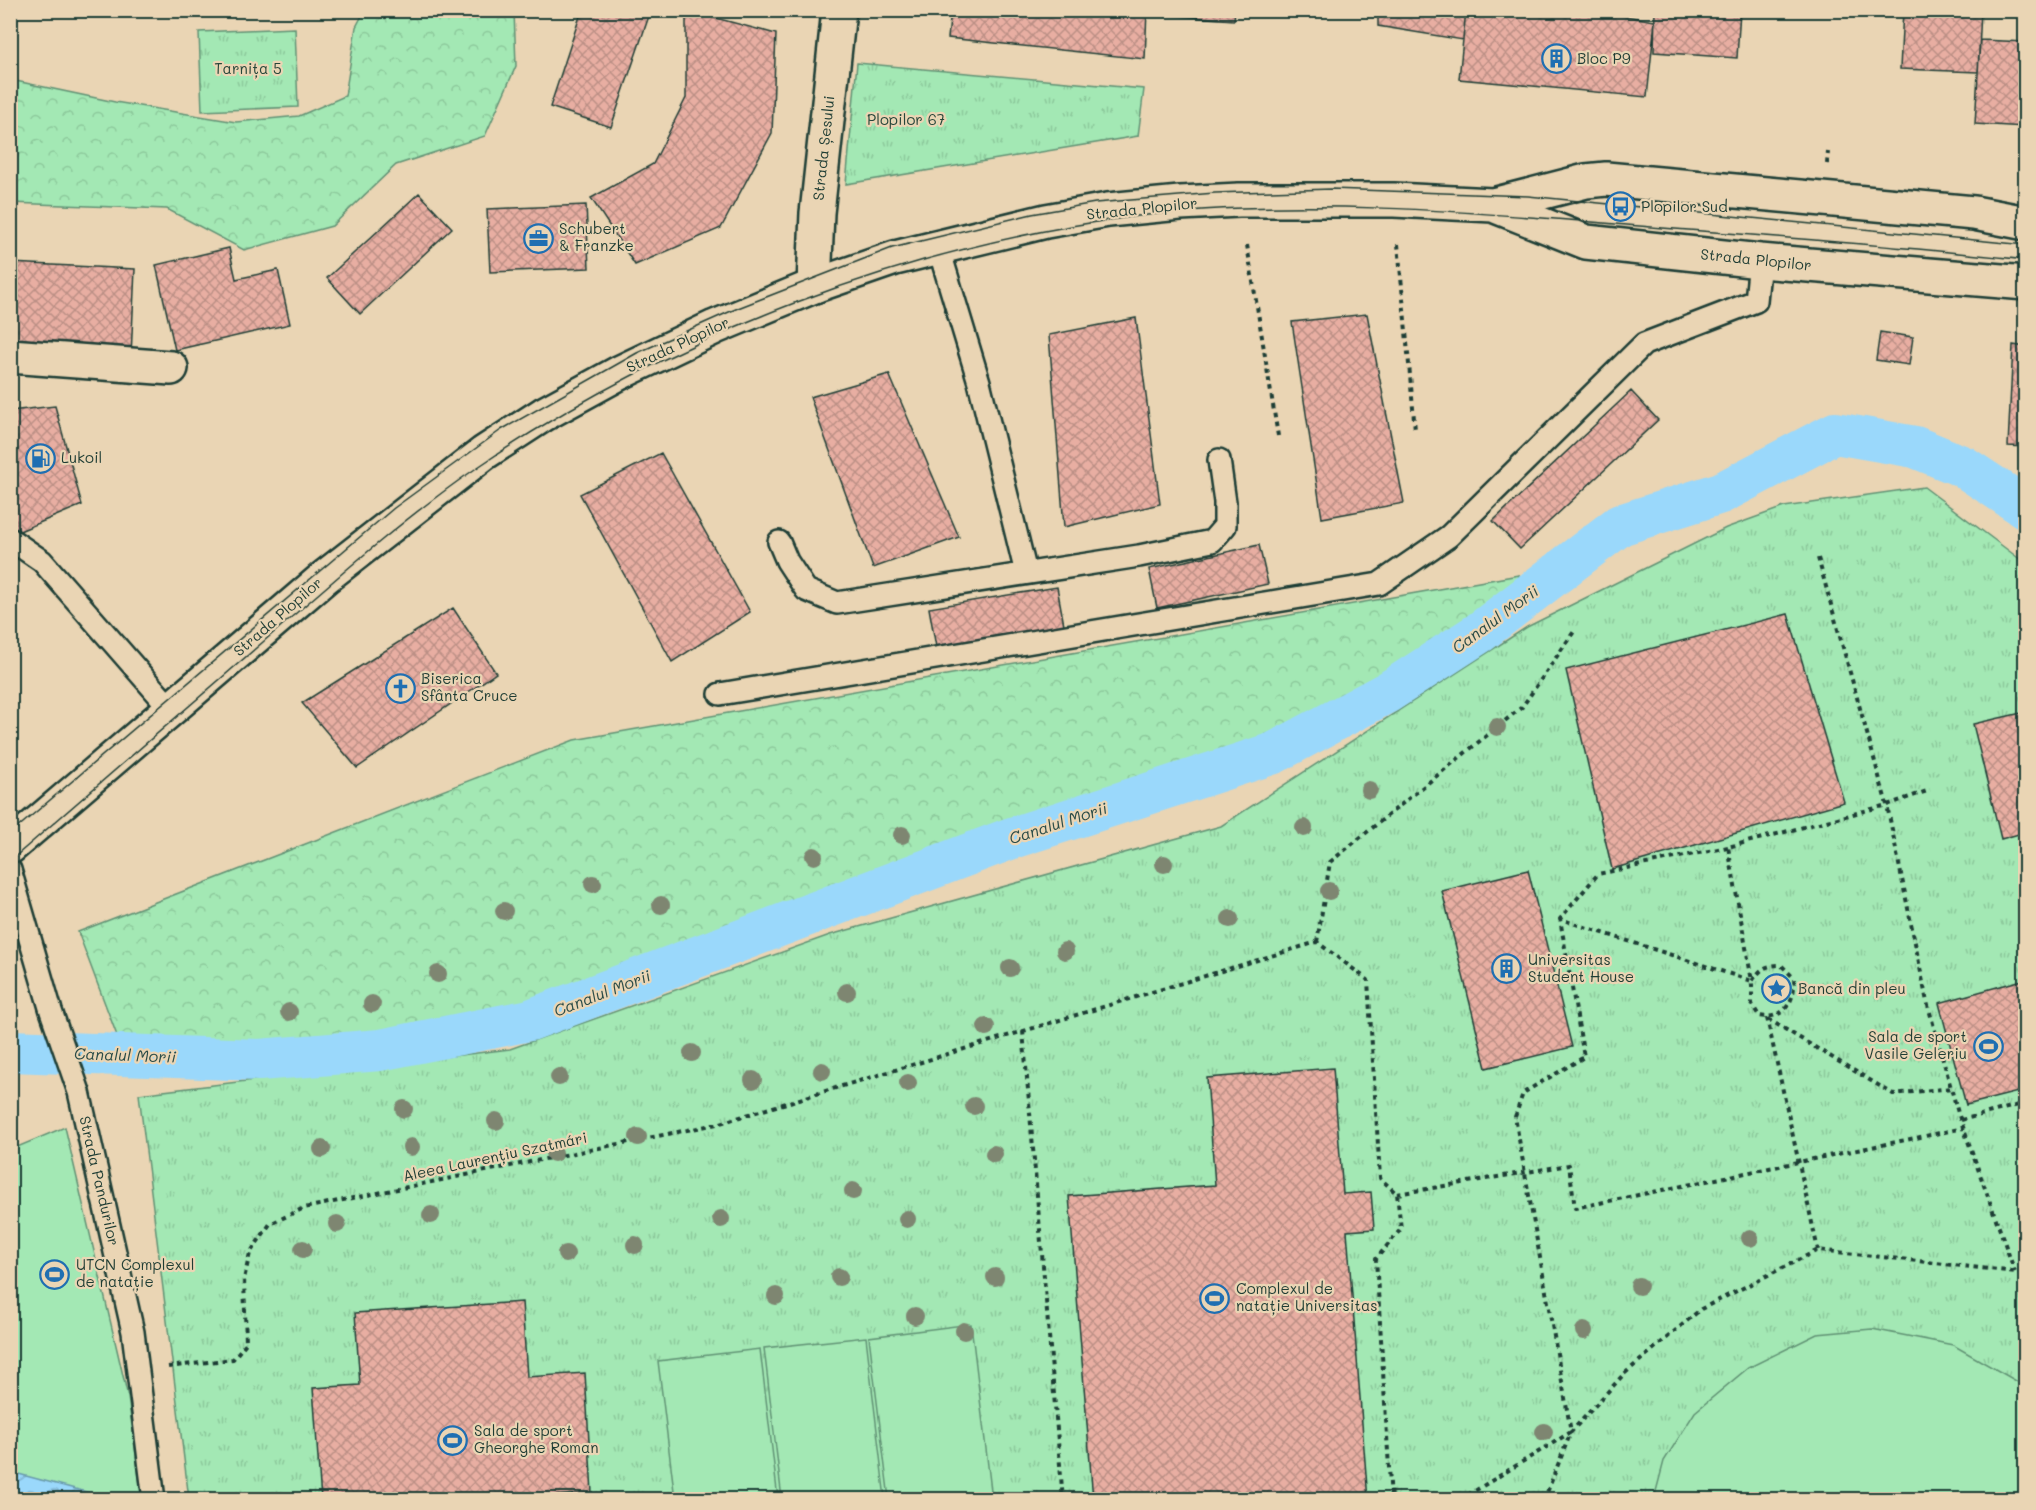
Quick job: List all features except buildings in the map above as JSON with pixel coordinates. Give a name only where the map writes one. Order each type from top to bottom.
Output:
[{"type":"main road","name":"Strada Șesului","points":[[814,286],[817,213],[839,10]]},
{"type":"main road","name":"Strada Plopilor","points":[[10,847],[325,577],[484,453],[544,414],[619,373],[715,327],[814,286],[938,246],[1046,221],[1180,203],[1313,199],[1493,206],[1586,181],[1606,179],[1974,213],[2025,224]]},
{"type":"main road","name":"Strada Plopilor","points":[[1493,206],[1586,242],[1760,261],[2025,283]]},
{"type":"main road","points":[[10,356],[171,368]]},
{"type":"lane","points":[[938,246],[979,382],[1026,573]]},
{"type":"lane","points":[[720,694],[1379,584],[1449,536],[1644,344],[1756,302],[1760,261]]},
{"type":"lane","points":[[778,542],[806,590],[837,603],[864,601],[1139,556],[1212,541],[1225,526],[1225,502],[1219,460]]},
{"type":"lane","points":[[10,538],[42,561],[171,709]]},
{"type":"lane","name":"Strada Pandurilor","points":[[10,870],[51,1011],[79,1092],[134,1332],[154,1500]]},
{"type":"path","points":[[1398,244],[1415,430]]},
{"type":"path","points":[[1247,245],[1278,436]]},
{"type":"path","points":[[1818,558],[1887,805],[1927,1002],[1961,1119],[2015,1272]]},
{"type":"path","points":[[1391,1500],[1376,1259],[1401,1229],[1397,1194],[1380,1178],[1368,980],[1317,942],[1330,862],[1522,707],[1575,630]]},
{"type":"path","points":[[1560,919],[1598,874],[1728,847],[1887,805],[1930,790]]},
{"type":"path","points":[[1728,847],[1752,981],[1752,1004],[1759,1017],[1767,1018],[1779,1015],[1792,999],[1794,978],[1780,965],[1769,965],[1762,968],[1752,981]]},
{"type":"path","points":[[1560,919],[1752,981]]},
{"type":"path","points":[[1544,1500],[1571,1431],[1515,1117],[1523,1093],[1584,1057],[1560,919]]},
{"type":"path","name":"Aleea Laurențiu Szatmári","points":[[138,1368],[233,1359],[246,1343],[244,1279],[250,1253],[270,1224],[304,1208],[717,1124],[1317,942]]},
{"type":"path","points":[[1767,1018],[1893,1094],[1952,1088]]},
{"type":"path","points":[[1767,1018],[1818,1250]]},
{"type":"path","points":[[1023,1031],[1063,1500]]},
{"type":"path","points":[[1961,1119],[2025,1102]]},
{"type":"path","points":[[1397,1194],[1569,1165],[1575,1208],[1964,1128]]},
{"type":"path","points":[[1460,1500],[1571,1431],[1624,1374],[1701,1309],[1818,1250],[2025,1273]]},
{"type":"green space","points":[[365,10],[514,11],[516,66],[485,136],[396,165],[332,226],[244,250],[167,209],[11,203],[11,80],[115,102],[236,122],[299,116],[345,96],[356,27]]},
{"type":"green space","name":"Tarnița 5","points":[[295,28],[298,107],[202,111],[199,32]]},
{"type":"green space","name":"Plopilor 67","points":[[857,63],[1144,89],[1138,136],[846,184]]},
{"type":"green space","points":[[1924,487],[2025,563],[2025,1499],[189,1499],[139,1094],[510,1049],[830,935],[1221,826],[1527,627],[1726,528],[1784,507]]},
{"type":"green space","points":[[1519,575],[1515,592],[1273,744],[892,874],[529,1009],[380,1038],[257,1044],[119,1041],[78,932],[574,740]]},
{"type":"green space","name":"UTCN Complexul de natație","points":[[65,1127],[128,1397],[142,1499],[11,1499],[10,1150]]},
{"type":"green space","points":[[971,1324],[992,1499],[889,1499],[869,1337]]},
{"type":"green space","points":[[1872,1329],[1953,1345],[2025,1386],[2025,1499],[1654,1499],[1664,1461],[1695,1412],[1748,1368],[1817,1334]]},
{"type":"green space","points":[[866,1337],[885,1499],[782,1499],[764,1348]]},
{"type":"green space","points":[[760,1349],[778,1499],[675,1499],[658,1361]]},
{"type":"water","points":[[11,1472],[113,1499],[11,1499]]},
{"type":"waterway","name":"Canalul Morii","points":[[10,1051],[259,1060],[380,1050],[530,1020],[1012,838],[1274,753],[1388,692],[1479,633],[1620,525],[1721,493],[1835,433],[1915,447],[1964,467],[2026,508]]},
{"type":"tram line","points":[[10,834],[394,508],[501,430],[637,353],[738,308],[892,248],[1032,214],[1095,203],[1215,193],[1331,189],[1528,196],[2026,245]]},
{"type":"tram line","points":[[10,861],[368,552],[478,467],[552,420],[630,377],[711,338],[794,303],[879,274],[965,249],[1051,230],[1138,216],[1258,207],[1382,208],[1506,215],[1876,245],[2026,260]]},
{"type":"place","name":"Bloc P9","points":[[1556,59]]},
{"type":"place","name":"Plopilor Sud","points":[[1620,207]]},
{"type":"place","name":"Schubert & Franzke","points":[[538,238]]},
{"type":"place","name":"Lukoil","points":[[40,458]]},
{"type":"place","name":"Biserica Sfânta Cruce","points":[[400,688]]},
{"type":"place","name":"Universitas Student House","points":[[1507,969]]},
{"type":"place","name":"Bancă din pleu","points":[[1777,989]]},
{"type":"place","name":"Sala de sport Vasile Geleriu","points":[[1988,1046]]},
{"type":"place","name":"UTCN Complexul de natație","points":[[55,1274]]},
{"type":"place","name":"Complexul de natație Universitas","points":[[1215,1298]]},
{"type":"place","name":"Sala de sport Gheorghe Roman","points":[[453,1440]]}]
